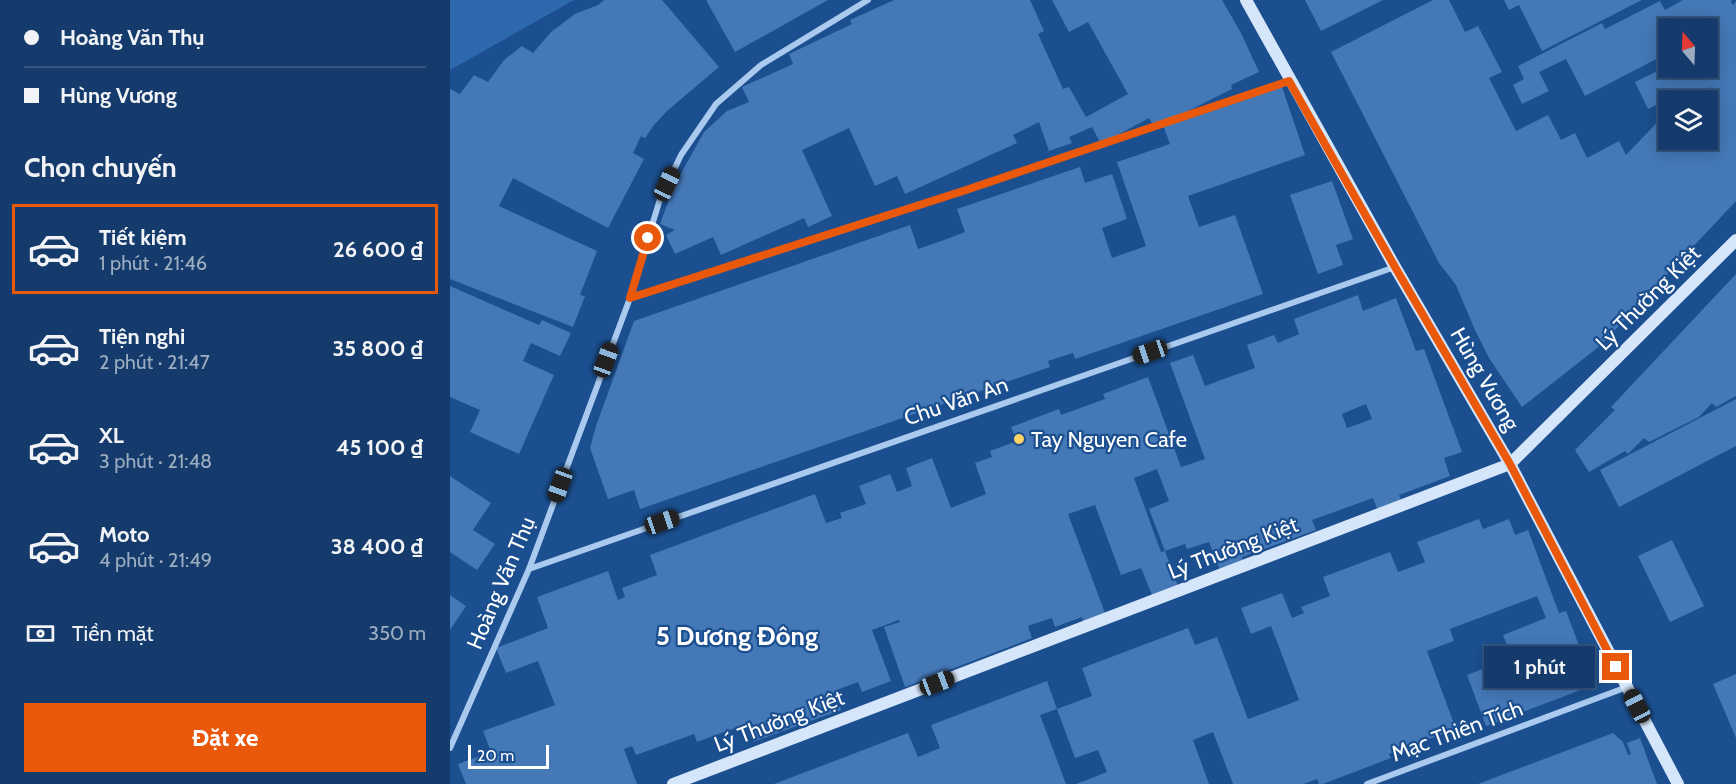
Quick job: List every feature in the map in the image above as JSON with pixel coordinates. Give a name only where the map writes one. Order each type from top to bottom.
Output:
[{"type":"street","name":"Hoàng Văn Thụ","points":[[450,748],[529,569],[630,298],[660,199],[681,155],[716,104],[761,64],[868,0]]},
{"type":"street","name":"Hùng Vương","points":[[1246,0],[1289,81],[1510,464],[1678,784]]},
{"type":"street","points":[[630,298],[963,191],[1289,81]]},
{"type":"street","name":"Lý Thường Kiệt","points":[[673,784],[1510,464],[1736,240]]},
{"type":"street","name":"Chu Văn An","points":[[529,569],[1395,267]]},
{"type":"street","name":"Mạc Thiên Tích","points":[[1367,784],[1627,687]]},
{"type":"shaded area","points":[[450,0],[574,0],[450,70]]},
{"type":"building","points":[[604,0],[662,0],[719,67],[667,111],[645,138],[641,136],[633,153],[644,159],[608,228],[513,178],[499,206],[597,251],[580,295],[585,296],[573,327],[450,279],[450,89],[460,94],[474,75],[488,82],[504,60],[522,46],[533,53],[551,32],[575,14],[598,5]]},
{"type":"building","points":[[706,0],[828,0],[735,52]]},
{"type":"building","points":[[894,0],[1030,0],[1044,31],[1038,34],[1063,89],[1069,87],[1086,117],[1128,94],[1088,22],[1069,32],[1052,0],[1222,0],[1241,33],[1259,72],[1231,85],[1232,89],[1182,114],[1153,125],[1149,118],[1101,144],[1092,127],[1069,137],[1072,143],[1049,151],[1039,122],[1013,135],[1017,143],[905,194],[897,176],[875,186],[849,128],[802,150],[832,216],[808,227],[804,218],[721,255],[713,237],[675,254],[666,235],[675,230],[660,224],[674,186],[704,132],[727,111],[749,102],[742,87],[793,64],[789,54],[852,24],[850,20]]},
{"type":"building","points":[[1305,0],[1383,0],[1321,31]]},
{"type":"building","points":[[1433,0],[1449,0],[1465,32],[1478,26],[1502,72],[1489,78],[1516,131],[1548,115],[1561,140],[1575,133],[1587,158],[1619,141],[1626,155],[1658,121],[1658,150],[1718,150],[1718,90],[1708,90],[1716,81],[1707,90],[1658,90],[1658,104],[1648,109],[1635,82],[1658,71],[1658,78],[1718,78],[1718,18],[1658,18],[1658,58],[1585,96],[1566,59],[1539,72],[1549,91],[1522,104],[1513,85],[1524,79],[1518,66],[1602,23],[1605,29],[1660,1],[1665,10],[1683,0],[1732,0],[1733,5],[1736,1],[1736,201],[1601,345],[1522,407],[1489,358],[1456,285],[1439,263],[1331,52]]},
{"type":"building","points":[[1504,0],[1642,0],[1542,51],[1519,5],[1509,10]]},
{"type":"building","points":[[1281,84],[1305,155],[1188,196],[1199,227],[1235,215],[1263,294],[1075,359],[1073,353],[1048,361],[1050,367],[640,509],[634,490],[608,499],[590,448],[634,321],[910,225],[918,249],[965,232],[957,209],[1080,167],[1085,183],[1112,174],[1127,219],[1102,228],[1112,258],[1146,246],[1117,162],[1170,144],[1163,125]]},
{"type":"building","points":[[1332,181],[1353,239],[1336,245],[1343,265],[1318,274],[1290,195]]},
{"type":"building","points":[[1736,274],[1736,396],[1716,407],[1712,403],[1699,417],[1649,442],[1644,438],[1628,454],[1625,451],[1589,472],[1575,450],[1615,410],[1611,407]]},
{"type":"building","points":[[450,286],[539,325],[542,320],[571,333],[560,356],[531,343],[523,361],[554,375],[519,454],[470,432],[480,410],[450,397]]},
{"type":"building","points":[[1358,295],[1363,311],[1396,298],[1416,351],[1424,349],[1462,452],[1444,458],[1450,476],[1399,495],[1402,502],[1378,511],[1373,498],[1312,520],[1316,530],[1242,557],[1243,561],[1220,570],[1209,542],[1187,549],[1185,544],[1165,551],[1178,586],[1152,595],[1141,568],[1121,575],[1095,505],[1068,514],[1105,613],[1083,621],[1082,617],[1055,627],[1052,618],[1028,626],[1032,638],[905,687],[884,627],[900,622],[899,620],[872,630],[891,681],[862,692],[858,682],[834,691],[841,710],[753,742],[746,724],[697,742],[694,734],[636,755],[632,746],[624,749],[637,784],[466,784],[458,764],[491,752],[483,731],[555,705],[538,661],[506,673],[496,648],[548,628],[537,597],[608,571],[618,600],[625,597],[622,588],[657,575],[650,555],[815,494],[826,523],[842,518],[840,513],[866,504],[859,486],[890,474],[897,492],[912,486],[906,468],[932,458],[951,508],[986,494],[975,463],[992,457],[990,451],[1017,441],[1011,427],[1059,409],[1061,415],[1105,399],[1103,394],[1148,377],[1181,467],[1205,459],[1170,363],[1193,355],[1205,386],[1255,368],[1247,345],[1274,335],[1278,343],[1299,334],[1294,319]],"holes":[[[1366,404],[1372,419],[1347,428],[1342,414]],[[1157,469],[1169,501],[1149,509],[1165,551],[1161,552],[1134,478]]]},
{"type":"building","points":[[1736,399],[1736,446],[1619,507],[1600,470]]},
{"type":"building","points":[[450,476],[491,503],[473,530],[495,544],[477,570],[450,552]]},
{"type":"building","points":[[1479,519],[1483,529],[1509,519],[1515,535],[1528,530],[1559,613],[1566,611],[1594,685],[1486,726],[1467,675],[1512,658],[1503,635],[1546,618],[1537,596],[1450,629],[1454,641],[1427,651],[1456,729],[1389,754],[1391,758],[1323,784],[1319,784],[1317,779],[1304,784],[1233,784],[1213,732],[1193,740],[1209,784],[1076,784],[1107,772],[1098,750],[1075,758],[1057,709],[1092,696],[1082,668],[1188,628],[1195,645],[1217,637],[1248,719],[1289,704],[1299,700],[1271,626],[1251,634],[1241,608],[1282,593],[1292,618],[1304,613],[1301,607],[1330,596],[1323,577],[1390,552],[1398,572],[1425,562],[1417,542]]},
{"type":"building","points":[[1672,540],[1704,606],[1670,622],[1638,556]]},
{"type":"building","points":[[450,595],[466,606],[450,630]]},
{"type":"building","points":[[1736,674],[1736,738],[1713,684]]},
{"type":"building","points":[[1047,681],[1057,709],[1040,715],[1066,784],[774,784],[908,733],[918,757],[940,748],[931,725]]},
{"type":"building","points":[[1613,733],[1623,742],[1628,755],[1631,754],[1627,743],[1640,738],[1657,784],[1478,784]]},
{"type":"place","name":"Tay Nguyen Cafe","points":[[1019,439]]},
{"type":"district","name":"5 Dương Đông","points":[[737,636]]},
{"type":"route","points":[[648,238],[630,298],[963,191],[1289,81],[1510,464],[1616,667]]}]
